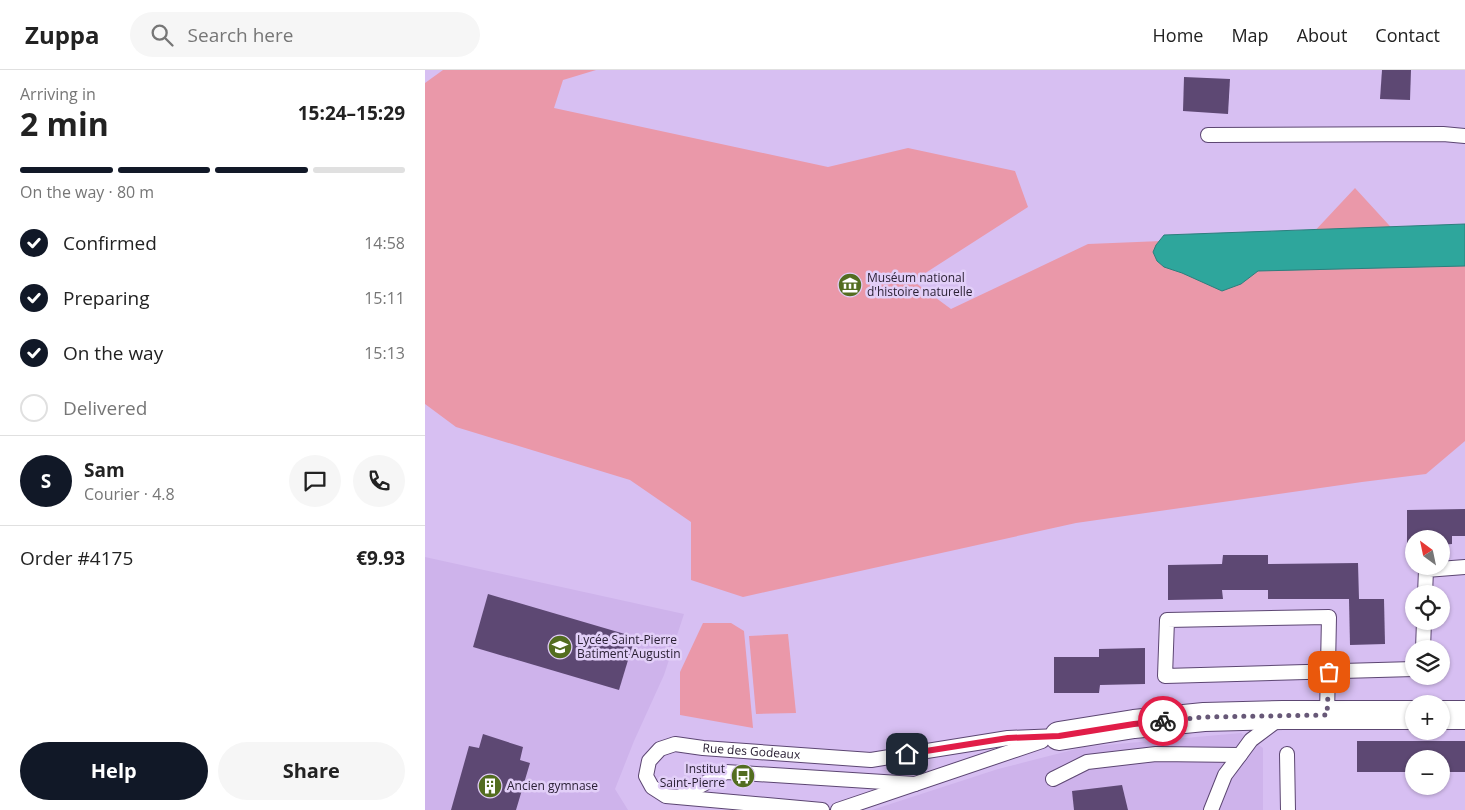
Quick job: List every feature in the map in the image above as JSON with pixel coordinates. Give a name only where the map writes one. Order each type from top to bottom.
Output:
[{"type":"street","name":"Rue des Godeaux","points":[[1059,736],[1134,724],[1204,717],[1405,715]]},
{"type":"street","points":[[1450,715],[1465,715]]},
{"type":"lane","points":[[1208,135],[1443,134],[1465,136]]},
{"type":"lane","points":[[1425,585],[1426,570],[1465,566]]},
{"type":"lane","points":[[1327,715],[1329,672],[1329,617],[1167,620],[1165,676],[1329,672],[1405,669]]},
{"type":"lane","points":[[1211,810],[1225,775],[1240,754],[1251,740],[1283,715]]},
{"type":"lane","name":"Rue des Godeaux","points":[[838,810],[1059,736]]},
{"type":"lane","name":"Rue des Godeaux","points":[[822,810],[666,796],[652,787],[646,776],[649,761],[660,750],[675,744],[703,748],[871,760],[1008,738],[1059,736]]},
{"type":"lane","points":[[1053,779],[1087,762],[1156,754],[1240,754]]},
{"type":"lane","points":[[1287,754],[1288,810]]},
{"type":"lane","points":[[678,797],[726,772],[915,784]]},
{"type":"shaded area","points":[[443,70],[596,70],[563,80],[554,108],[828,167],[908,148],[1015,171],[1028,207],[913,281],[951,309],[1088,244],[1311,235],[1355,188],[1399,236],[1465,262],[1465,441],[1426,474],[1076,523],[743,597],[691,580],[691,522],[630,480],[456,427],[425,404],[425,83]]},
{"type":"shaded area","points":[[1465,224],[1465,266],[1258,271],[1241,284],[1222,291],[1164,267],[1157,261],[1153,252],[1164,235]]},
{"type":"shaded area","name":"Institut Saint-Pierre","points":[[425,557],[684,614],[664,675],[615,789],[628,810],[425,810]]},
{"type":"shaded area","points":[[703,623],[731,623],[744,631],[753,728],[680,715],[680,672]]},
{"type":"shaded area","points":[[788,634],[796,713],[756,714],[749,636]]},
{"type":"shaded area","points":[[1241,733],[1263,748],[1263,810],[872,810],[998,769],[1084,747]]},
{"type":"building","points":[[1382,70],[1411,70],[1410,100],[1380,99]]},
{"type":"building","points":[[1184,77],[1230,79],[1228,114],[1183,111]]},
{"type":"building","points":[[1465,509],[1465,536],[1452,536],[1452,544],[1450,544],[1450,530],[1407,530],[1407,510]]},
{"type":"building","points":[[1223,555],[1268,555],[1268,564],[1358,563],[1359,599],[1268,599],[1268,590],[1222,590],[1223,599],[1168,600],[1168,565],[1222,564]]},
{"type":"building","points":[[488,594],[635,637],[619,690],[473,647]]},
{"type":"building","points":[[1349,599],[1384,599],[1385,644],[1350,645]]},
{"type":"building","points":[[1145,648],[1145,684],[1100,685],[1099,693],[1054,693],[1054,657],[1099,657],[1099,649]]},
{"type":"building","name":"Ancien gymnase","points":[[483,734],[523,747],[520,760],[530,763],[516,810],[451,810],[469,746],[479,748]]},
{"type":"building","points":[[1357,741],[1465,741],[1465,772],[1450,772],[1450,750],[1405,750],[1405,772],[1357,772]]},
{"type":"building","points":[[1122,785],[1128,810],[1074,810],[1072,791]]},
{"type":"way so far","points":[[1163,721],[1204,717],[1327,715],[1329,672]]},
{"type":"place","name":"Muséum national d'histoire naturelle","points":[[850,285]]},
{"type":"place","name":"Lycée Saint-Pierre Batiment Augustin","points":[[560,647]]},
{"type":"place","name":"Institut Saint-Pierre","points":[[743,776]]},
{"type":"place","name":"Ancien gymnase","points":[[490,786]]},
{"type":"route","points":[[907,754],[1008,738],[1059,736],[1163,721]]}]
